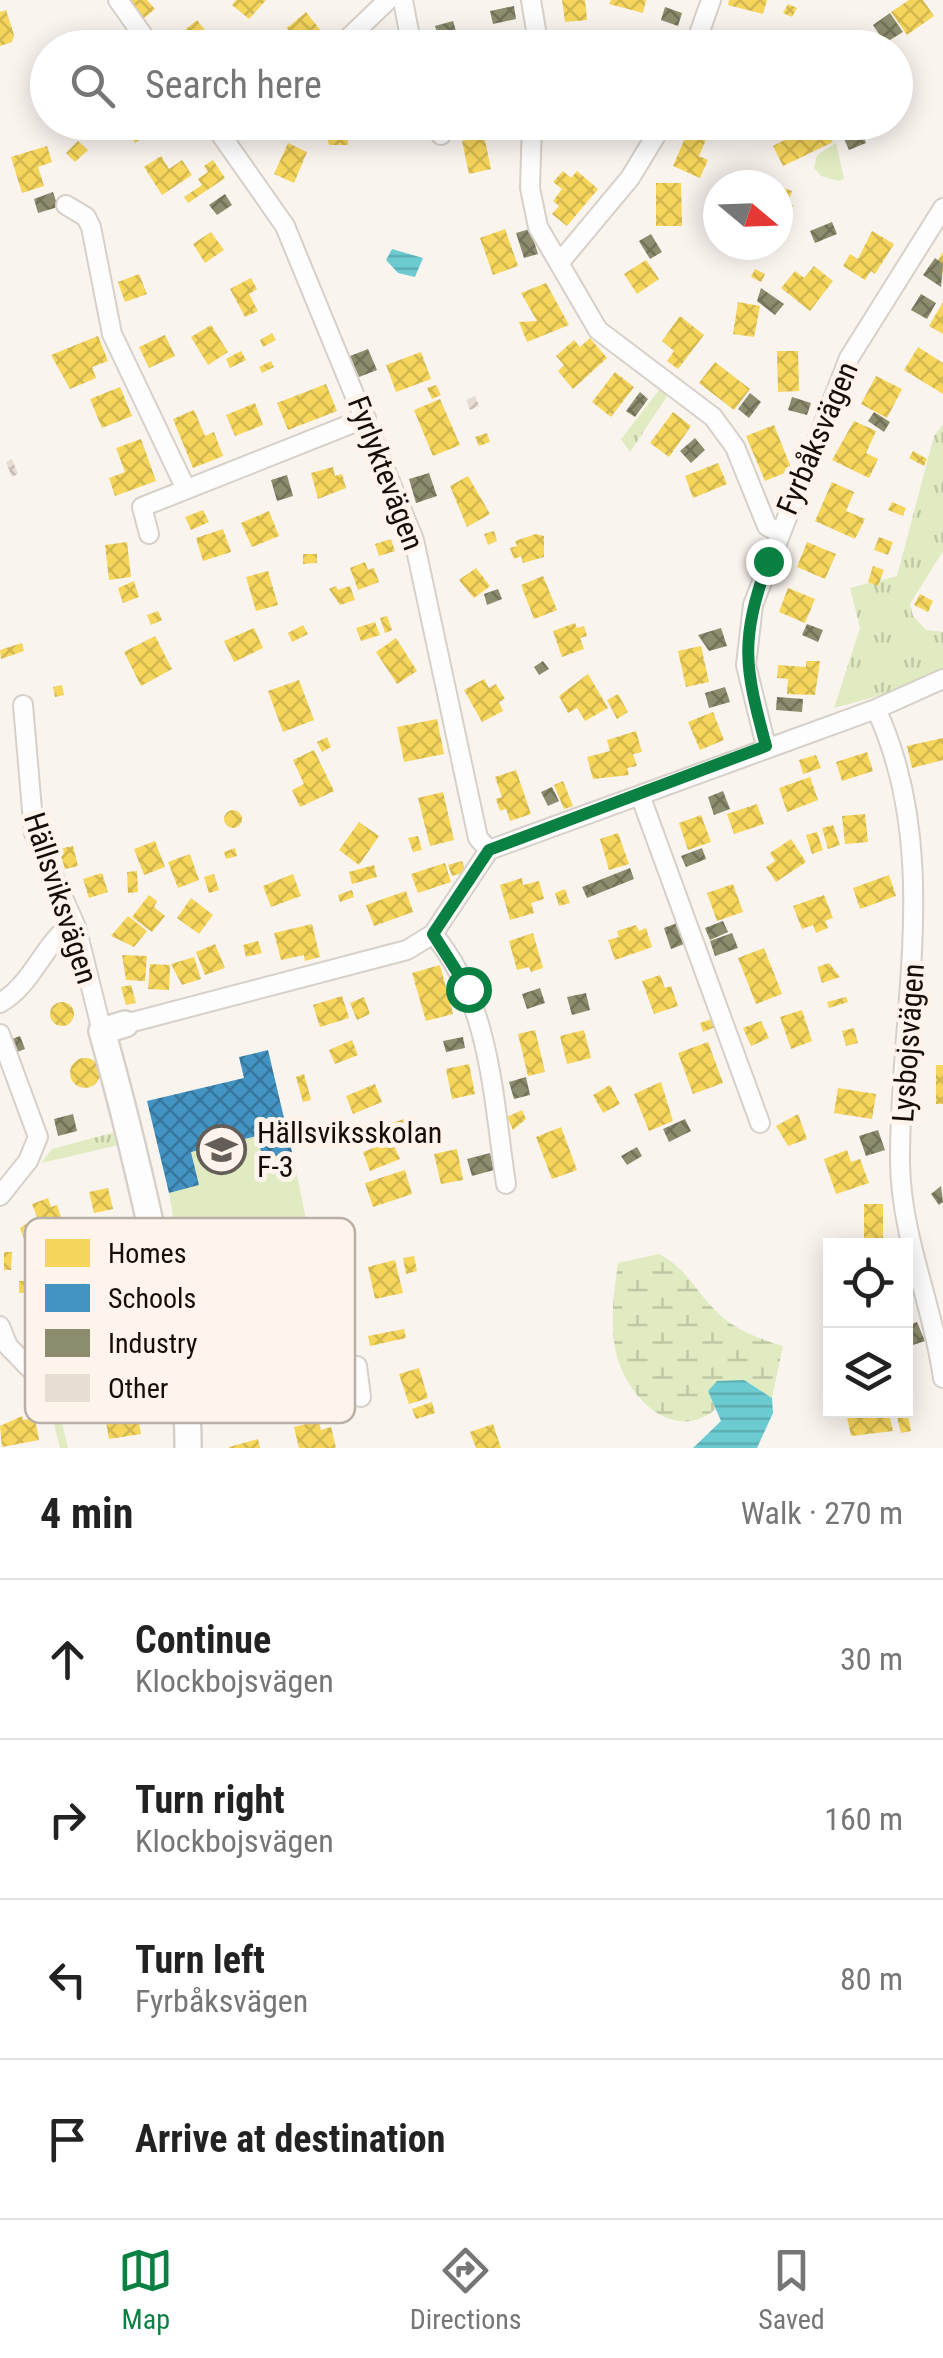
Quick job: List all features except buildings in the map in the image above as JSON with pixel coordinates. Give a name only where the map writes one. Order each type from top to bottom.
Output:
[{"type":"street","points":[[118,0],[139,30]]},
{"type":"street","points":[[357,30],[388,0]]},
{"type":"street","points":[[403,0],[409,30]]},
{"type":"street","points":[[531,0],[536,30]]},
{"type":"street","points":[[700,30],[711,0]]},
{"type":"street","name":"Fyrlyktevägen","points":[[227,140],[284,226],[414,540],[478,838],[489,850]]},
{"type":"street","points":[[531,140],[530,188],[538,227],[598,330],[713,417],[735,447],[767,526],[778,532]]},
{"type":"street","points":[[560,262],[630,178],[653,140]]},
{"type":"street","points":[[66,205],[86,217],[92,227],[112,334],[186,489]]},
{"type":"street","name":"Fyrbåksvägen","points":[[766,746],[749,685],[746,645],[752,605],[849,358],[943,208]]},
{"type":"street","points":[[149,534],[142,507],[366,418]]},
{"type":"street","points":[[114,1027],[407,950],[433,934],[489,850],[876,709],[943,679]]},
{"type":"street","name":"Hällsviksvägen","points":[[23,705],[22,740],[34,833],[74,922],[114,1027],[150,1218]]},
{"type":"street","name":"Lysbojsvägen","points":[[876,709],[901,787],[917,874],[900,1163],[905,1227],[943,1378]]},
{"type":"street","points":[[640,795],[760,1122]]},
{"type":"street","points":[[0,1004],[12,996],[53,936],[74,922]]},
{"type":"street","points":[[433,934],[468,989],[489,1064],[506,1184]]},
{"type":"street","points":[[0,1034],[38,1137],[28,1160],[0,1196]]},
{"type":"street","points":[[0,1326],[8,1346],[25,1363]]},
{"type":"street","points":[[355,1366],[361,1397]]},
{"type":"green space","points":[[836,143],[844,178],[839,181],[821,176],[814,168],[817,155]]},
{"type":"green space","points":[[660,389],[668,395],[630,452],[621,439]]},
{"type":"green space","points":[[943,424],[943,551],[910,604],[913,616],[926,630],[943,632],[943,668],[893,692],[834,708],[860,628],[850,588],[897,576],[934,436]]},
{"type":"green space","points":[[119,1131],[123,1144],[41,1163],[52,1149]]},
{"type":"green space","points":[[257,1136],[263,1158],[292,1152],[306,1218],[173,1218],[169,1193],[199,1185],[191,1152]]},
{"type":"green space","points":[[659,1254],[678,1267],[727,1321],[783,1346],[772,1398],[744,1380],[708,1391],[718,1407],[701,1418],[684,1422],[653,1410],[640,1398],[628,1382],[615,1348],[613,1316],[618,1263]]},
{"type":"green space","points":[[54,1423],[62,1423],[68,1448],[60,1448]]},
{"type":"water","points":[[392,249],[423,258],[415,277],[398,273],[386,260]]},
{"type":"water","points":[[744,1380],[772,1398],[773,1413],[757,1448],[693,1448],[721,1421],[708,1391],[717,1381]]},
{"type":"place","name":"Hällsviksskolan F-3","points":[[222,1149]]},
{"type":"route","points":[[468,989],[433,934],[489,850],[766,746],[749,685],[746,645],[747,624],[768,561]]}]
